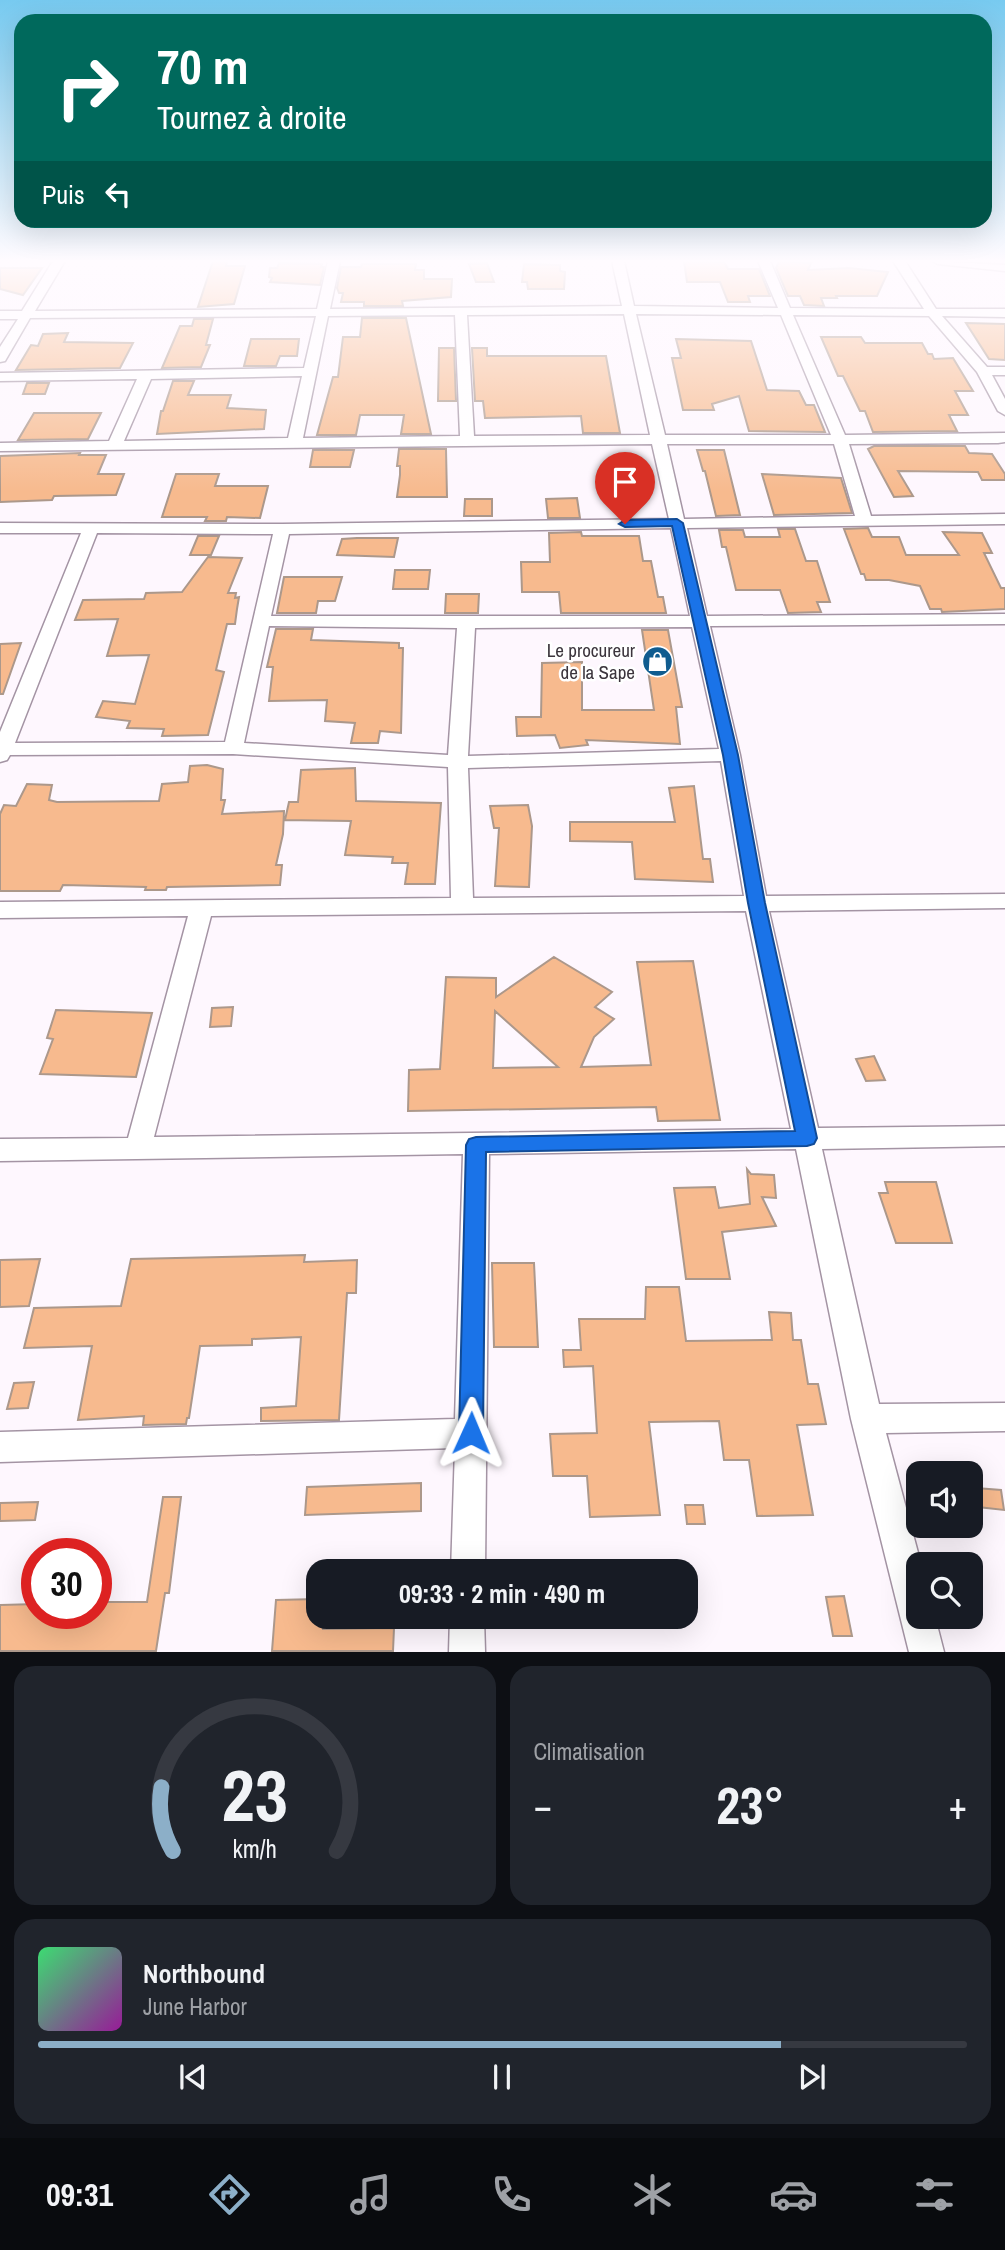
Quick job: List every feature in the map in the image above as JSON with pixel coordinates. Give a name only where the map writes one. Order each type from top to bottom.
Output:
[{"type":"street","points":[[0,358],[12,338]]},
{"type":"street","points":[[295,444],[317,338]]},
{"type":"street","points":[[462,338],[467,440]]},
{"type":"street","points":[[635,338],[730,755],[756,903],[867,1419],[927,1651]]},
{"type":"street","points":[[795,338],[840,439],[864,519]]},
{"type":"street","points":[[955,338],[984,371],[1005,411]]},
{"type":"street","points":[[984,371],[1005,371]]},
{"type":"street","points":[[0,377],[310,372]]},
{"type":"street","points":[[114,446],[145,376]]},
{"type":"street","points":[[0,447],[467,440],[1005,437]]},
{"type":"street","points":[[0,528],[282,529],[1005,519]]},
{"type":"street","points":[[90,528],[1,752],[233,748],[458,762],[730,755]]},
{"type":"street","points":[[233,748],[282,529]]},
{"type":"street","points":[[261,621],[466,623],[1005,619]]},
{"type":"street","points":[[462,905],[458,762],[466,623]]},
{"type":"street","points":[[0,910],[1005,901]]},
{"type":"street","points":[[138,1148],[201,909]]},
{"type":"street","points":[[0,1150],[1005,1136]]},
{"type":"street","points":[[468,1559],[476,1145]]},
{"type":"street","points":[[867,1419],[1005,1417]]},
{"type":"street","points":[[0,1447],[471,1433]]},
{"type":"street","points":[[467,1629],[467,1651]]},
{"type":"building","points":[[41,338],[66,338],[64,342],[133,343],[120,368],[16,370],[31,345],[38,346]]},
{"type":"building","points":[[175,338],[208,338],[206,345],[210,345],[201,367],[162,368]]},
{"type":"building","points":[[343,338],[410,338],[431,434],[401,434],[404,415],[360,415],[356,435],[317,435],[333,377],[338,377]]},
{"type":"building","points":[[821,338],[862,338],[865,343],[922,343],[934,359],[953,358],[973,391],[955,391],[968,415],[949,415],[957,431],[873,432],[865,411],[860,411],[843,376],[838,376]]},
{"type":"building","points":[[976,338],[1005,338],[1005,360],[989,359]]},
{"type":"building","points":[[251,339],[299,339],[297,356],[280,356],[276,366],[244,366]]},
{"type":"building","points":[[676,339],[751,341],[767,390],[799,391],[806,405],[814,405],[825,432],[749,431],[739,396],[712,404],[714,410],[683,410],[672,358],[681,358]]},
{"type":"building","points":[[439,348],[454,348],[456,401],[438,401]]},
{"type":"building","points":[[472,348],[487,348],[487,356],[606,356],[620,433],[583,433],[581,416],[485,418],[483,401],[475,401]]},
{"type":"building","points":[[173,381],[194,381],[188,395],[231,395],[227,408],[266,410],[264,429],[157,434],[161,411]]},
{"type":"building","points":[[27,383],[49,383],[45,394],[23,394]]},
{"type":"building","points":[[34,413],[101,413],[88,439],[18,440]]},
{"type":"building","points":[[874,446],[965,446],[969,453],[992,454],[1005,474],[1005,480],[982,480],[978,472],[898,471],[913,496],[894,497],[868,449]]},
{"type":"building","points":[[399,449],[446,449],[447,497],[397,497]]},
{"type":"building","points":[[313,450],[354,450],[350,467],[310,467]]},
{"type":"building","points":[[697,450],[724,450],[740,515],[716,516]]},
{"type":"building","points":[[80,453],[79,455],[106,455],[98,474],[124,474],[116,495],[54,496],[52,500],[0,502],[0,456]]},
{"type":"building","points":[[176,474],[219,474],[215,486],[268,486],[260,518],[227,517],[226,521],[205,521],[207,517],[162,517]]},
{"type":"building","points":[[762,474],[841,478],[852,513],[774,515]]},
{"type":"building","points":[[577,498],[580,518],[548,518],[546,499]]},
{"type":"building","points":[[465,499],[492,499],[492,516],[464,516]]},
{"type":"building","points":[[868,528],[872,537],[899,537],[906,555],[959,555],[943,532],[982,533],[992,553],[984,553],[1001,588],[1005,588],[1005,609],[942,612],[941,609],[930,609],[920,586],[889,580],[866,580],[864,574],[861,574],[844,529]]},
{"type":"building","points":[[778,529],[795,529],[806,561],[817,561],[830,602],[817,602],[821,612],[788,613],[780,590],[736,590],[726,547],[722,547],[719,530],[743,530],[745,537],[780,537]]},
{"type":"building","points":[[581,532],[582,536],[639,536],[643,561],[651,561],[658,597],[663,597],[666,613],[561,613],[559,592],[522,592],[521,562],[550,562],[549,533]]},
{"type":"building","points":[[198,536],[219,536],[211,555],[190,555]]},
{"type":"building","points":[[398,538],[394,557],[337,555],[342,539]]},
{"type":"building","points":[[208,557],[242,558],[228,593],[236,593],[235,598],[239,597],[235,624],[227,624],[216,670],[224,672],[208,735],[162,736],[164,729],[127,728],[130,721],[96,717],[103,701],[135,704],[149,655],[107,656],[118,619],[75,620],[83,600],[144,599],[146,593],[182,592]]},
{"type":"building","points":[[395,570],[430,570],[428,589],[393,589]]},
{"type":"building","points":[[284,577],[342,577],[335,601],[318,601],[316,613],[277,613]]},
{"type":"building","points":[[446,594],[479,594],[478,613],[445,613]]},
{"type":"building","points":[[276,629],[313,629],[311,640],[399,643],[399,648],[403,648],[401,733],[380,731],[378,743],[351,743],[355,723],[325,721],[327,700],[269,701],[273,667],[267,667]]},
{"type":"building","points":[[642,630],[668,630],[682,707],[676,707],[680,744],[586,740],[588,745],[560,748],[555,735],[517,736],[516,717],[541,717],[542,663],[582,662],[582,710],[654,710]]},
{"type":"building","points":[[21,643],[3,694],[0,694],[0,644]]},
{"type":"building","points":[[207,765],[223,769],[221,800],[225,800],[222,814],[284,811],[283,834],[276,865],[282,865],[280,885],[167,887],[166,890],[145,890],[146,887],[63,885],[60,891],[0,891],[0,814],[4,805],[16,806],[27,784],[52,785],[49,800],[57,802],[159,801],[162,784],[188,782],[190,766]]},
{"type":"building","points":[[355,768],[356,801],[441,803],[435,884],[405,884],[408,863],[392,863],[393,857],[345,855],[351,821],[285,820],[289,802],[298,802],[301,770]]},
{"type":"building","points":[[694,786],[703,859],[710,859],[713,882],[635,879],[632,842],[570,841],[570,822],[675,822],[669,788]]},
{"type":"building","points":[[528,805],[532,826],[529,887],[495,886],[499,828],[494,828],[490,806]]},
{"type":"building","points":[[554,957],[612,992],[595,1007],[614,1019],[594,1037],[581,1067],[651,1065],[637,962],[693,961],[720,1120],[658,1121],[656,1107],[408,1111],[409,1070],[440,1069],[446,977],[496,978],[496,997]],"holes":[[[495,1011],[558,1067],[493,1068]]]},
{"type":"building","points":[[233,1007],[231,1026],[210,1027],[212,1008]]},
{"type":"building","points":[[56,1010],[152,1013],[136,1077],[40,1074],[53,1039],[47,1038]]},
{"type":"building","points":[[874,1056],[885,1080],[866,1081],[856,1059]]},
{"type":"building","points":[[747,1169],[751,1174],[774,1175],[776,1198],[762,1197],[776,1226],[722,1232],[730,1279],[686,1279],[674,1188],[715,1187],[719,1208],[750,1204]]},
{"type":"building","points":[[885,1182],[936,1182],[952,1243],[896,1243],[879,1193],[888,1193]]},
{"type":"building","points":[[305,1255],[304,1262],[357,1260],[356,1293],[347,1293],[339,1420],[261,1421],[261,1408],[296,1406],[301,1337],[252,1339],[252,1345],[200,1346],[186,1424],[143,1425],[144,1416],[78,1420],[92,1346],[24,1348],[34,1308],[121,1306],[131,1259]]},
{"type":"building","points":[[40,1259],[29,1306],[0,1307],[0,1260]]},
{"type":"building","points":[[492,1263],[534,1263],[538,1347],[494,1347]]},
{"type":"building","points":[[646,1287],[679,1287],[686,1341],[772,1340],[769,1312],[791,1313],[793,1340],[801,1340],[808,1384],[818,1384],[826,1424],[797,1425],[813,1515],[757,1516],[749,1460],[724,1460],[719,1421],[649,1422],[660,1515],[590,1517],[587,1476],[553,1476],[550,1434],[597,1433],[593,1366],[564,1367],[563,1350],[581,1350],[579,1319],[645,1319]]},
{"type":"building","points":[[34,1382],[28,1408],[7,1409],[14,1383]]},
{"type":"building","points":[[421,1483],[421,1511],[305,1515],[307,1487]]},
{"type":"building","points":[[983,1489],[1001,1490],[1004,1510],[983,1508]]},
{"type":"building","points":[[163,1497],[181,1497],[169,1593],[165,1593],[156,1651],[0,1651],[0,1605],[21,1604],[21,1629],[112,1629],[112,1602],[147,1602]]},
{"type":"building","points":[[38,1502],[35,1520],[0,1521],[0,1503]]},
{"type":"building","points":[[685,1505],[703,1505],[705,1524],[687,1524]]},
{"type":"building","points":[[844,1596],[852,1636],[833,1636],[826,1597]]},
{"type":"building","points":[[306,1599],[306,1629],[394,1629],[393,1651],[272,1651],[276,1600]]},
{"type":"place","name":"Le procureur de la Sape","points":[[658,661]]},
{"type":"route","points":[[471,1433],[476,1145],[807,1138],[756,903],[730,755],[677,523],[625,524]]}]
